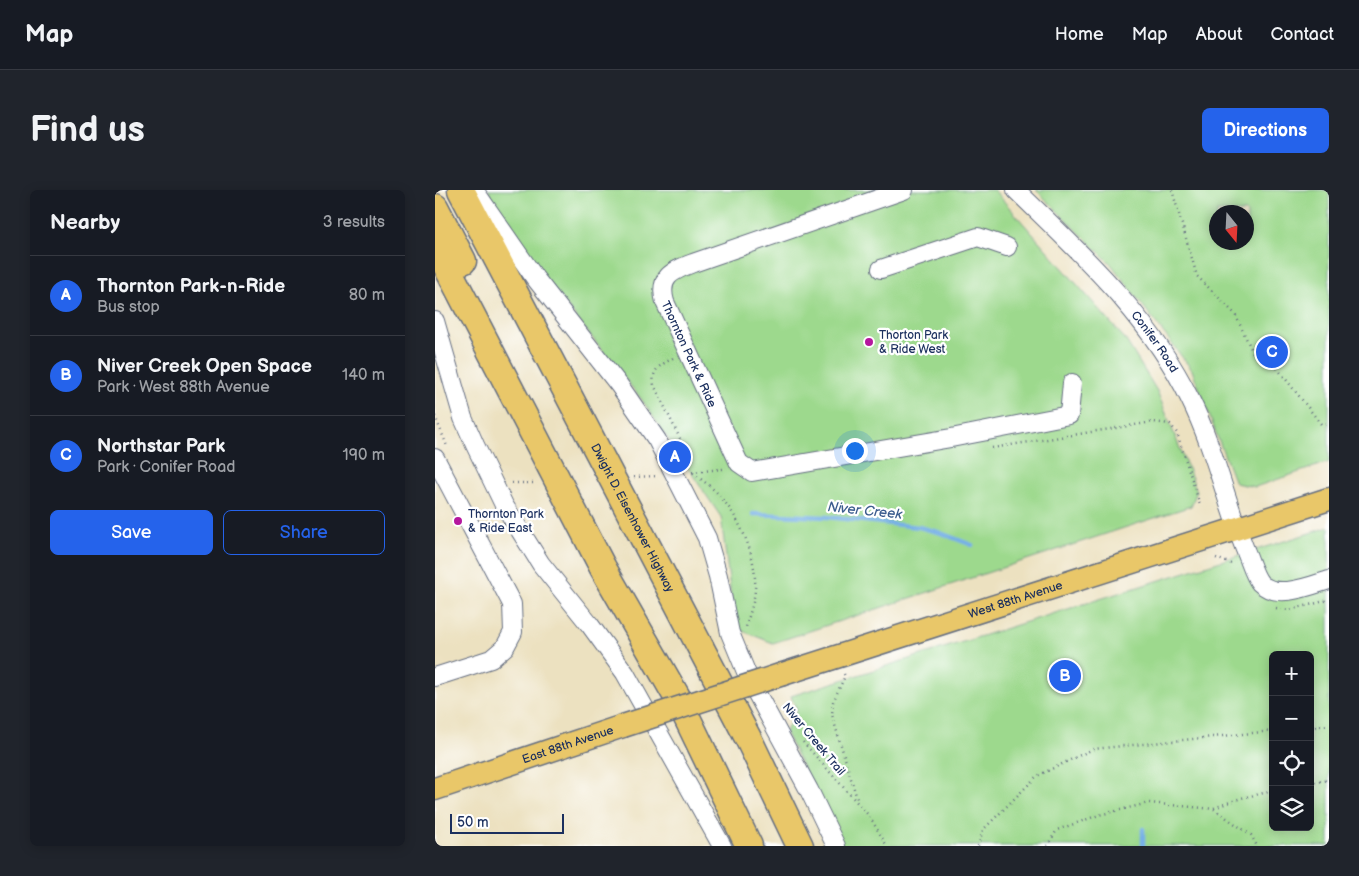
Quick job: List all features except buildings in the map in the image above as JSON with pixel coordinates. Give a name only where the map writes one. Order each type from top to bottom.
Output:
[{"type":"highway","name":"Dwight D. Eisenhower Highway","points":[[461,190],[740,722],[801,846]]},
{"type":"highway","points":[[435,206],[645,611],[688,699],[749,846]]},
{"type":"highway","points":[[435,244],[603,568],[688,699]]},
{"type":"main road","name":"West 88th Avenue","points":[[688,699],[783,674],[1329,499]]},
{"type":"main road","name":"East 88th Avenue","points":[[435,789],[623,726],[688,699]]},
{"type":"street","points":[[474,190],[535,278],[619,385],[657,440],[707,538],[730,633],[749,679],[809,790],[836,846]]},
{"type":"street","name":"Thornton Park & Ride","points":[[904,190],[678,269],[666,278],[663,285],[663,294],[669,312],[739,463],[752,472],[951,438],[1069,415],[1072,384]]},
{"type":"street","name":"Conifer Road","points":[[1016,190],[1119,293],[1168,359],[1199,417],[1237,529],[1259,582],[1268,588],[1279,591],[1297,590],[1329,580]]},
{"type":"street","points":[[881,269],[978,237],[1007,247]]},
{"type":"street","points":[[435,321],[452,386],[465,423],[504,505],[541,564],[596,632],[625,673],[722,846]]},
{"type":"street","points":[[435,458],[512,604],[513,632],[505,647],[491,658],[435,677]]},
{"type":"path","points":[[1172,190],[1197,276],[1235,314],[1254,355],[1277,368],[1321,424],[1329,424]]},
{"type":"path","points":[[677,356],[657,368],[653,377],[683,444],[683,454]]},
{"type":"path","points":[[435,416],[443,438]]},
{"type":"path","points":[[689,466],[693,472],[725,468]]},
{"type":"path","points":[[718,493],[748,543],[753,559],[754,598],[747,622],[746,635]]},
{"type":"path","points":[[839,656],[845,676],[833,702],[832,715],[858,803]]},
{"type":"path","points":[[1314,727],[1329,725]]},
{"type":"path","points":[[978,846],[983,830],[1037,776],[1093,749],[1269,731]]},
{"type":"path","name":"Niver Creek Trail","points":[[799,738],[858,803],[875,825],[887,846]]},
{"type":"path","points":[[1314,782],[1329,780]]},
{"type":"path","points":[[1047,846],[1057,830],[1099,814],[1149,803],[1214,808],[1241,798],[1269,792]]},
{"type":"path","points":[[1214,808],[1251,835],[1257,846]]},
{"type":"green space","points":[[488,190],[994,190],[1125,339],[1157,391],[1197,491],[1191,506],[773,643],[735,628],[721,517],[642,400],[512,237]]},
{"type":"green space","points":[[1036,190],[1329,190],[1329,462],[1255,487],[1235,483],[1192,370],[1111,264]]},
{"type":"green space","points":[[1329,527],[1329,846],[843,846],[785,732],[797,711],[791,696]]},
{"type":"waterway","name":"Niver Creek","points":[[753,514],[827,517],[919,527],[972,545]]},
{"type":"waterway","name":"Niver Creek","points":[[1143,829],[1143,846]]},
{"type":"place","name":"Thorton Park & Ride West","points":[[869,342]]},
{"type":"place","name":"Northstar Park","points":[[1272,352]]},
{"type":"place","name":"Thornton Park-n-Ride","points":[[675,457]]},
{"type":"place","name":"Thornton Park & Ride East","points":[[458,521]]},
{"type":"place","name":"Niver Creek Open Space","points":[[1065,676]]}]
